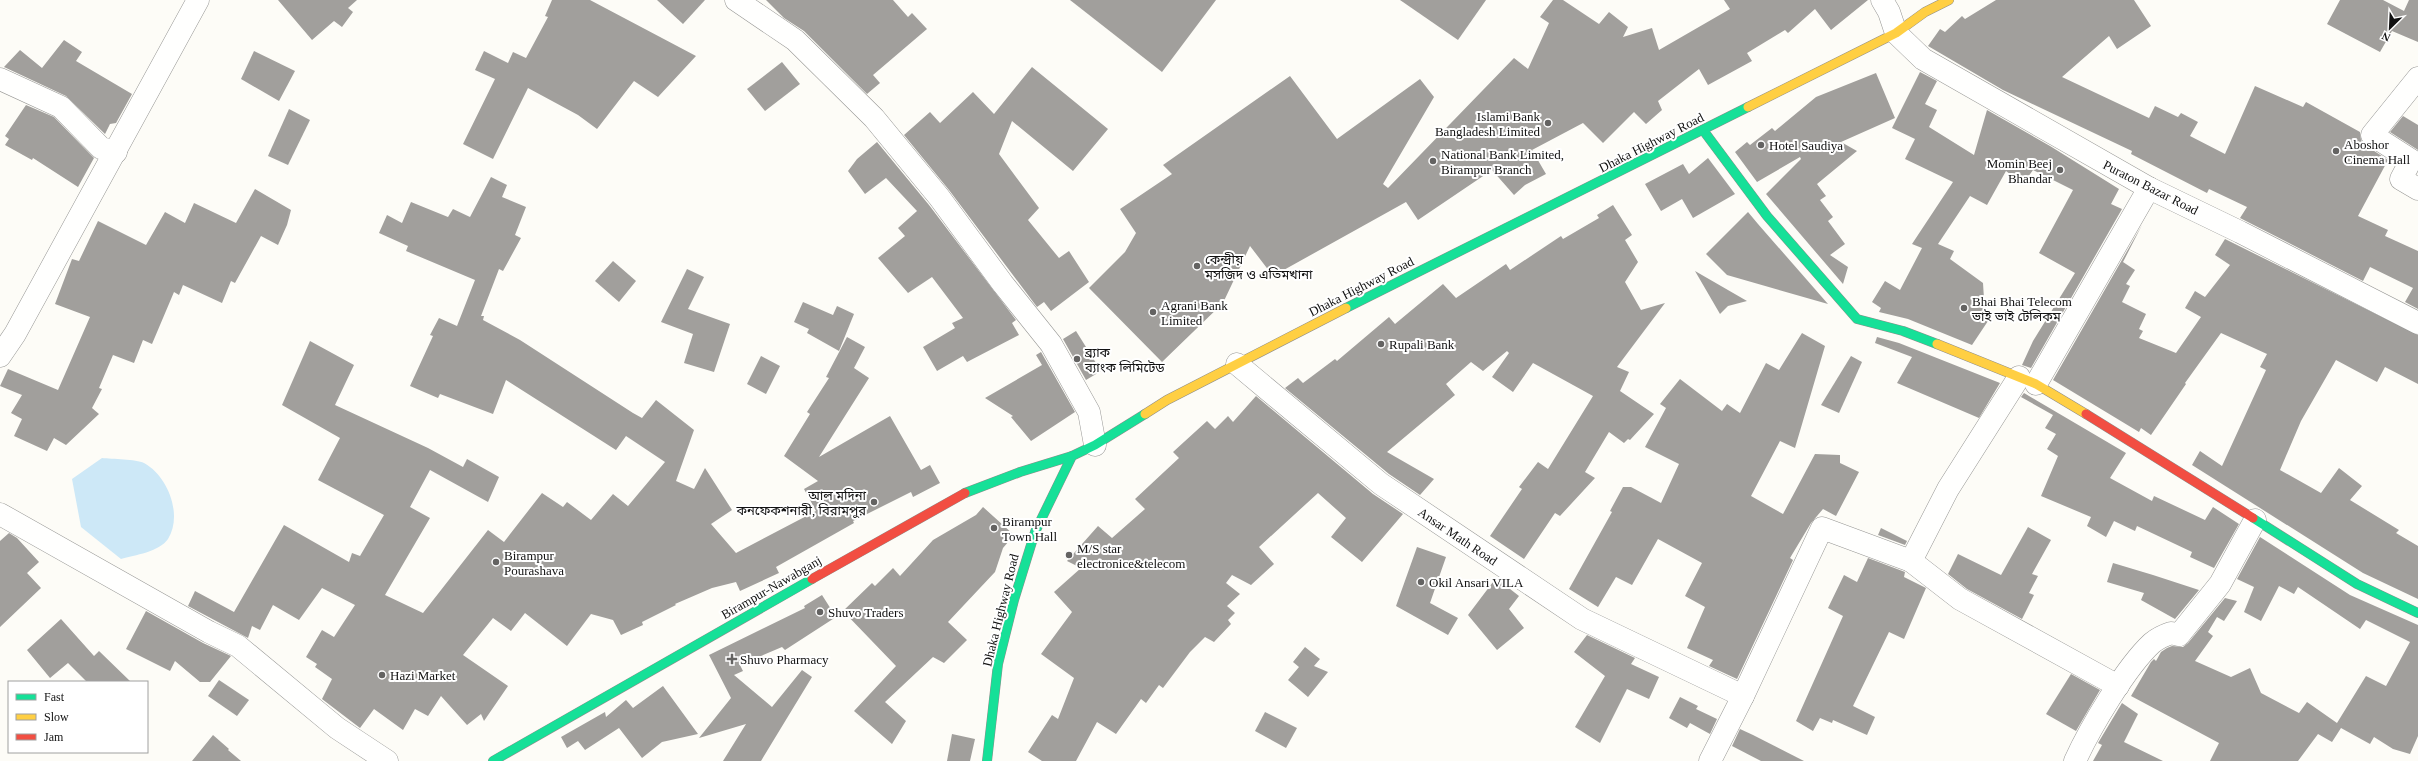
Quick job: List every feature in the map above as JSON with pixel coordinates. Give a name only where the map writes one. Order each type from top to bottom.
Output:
[{"type":"main road","name":"Dhaka Highway Road","points":[[987,761],[998,664],[1014,600],[1035,532],[1072,456],[1095,445],[1167,400],[1404,278],[1896,33],[1925,12],[1949,0]]},
{"type":"main road","points":[[1703,130],[1767,216],[1857,319],[1903,331],[2027,381],[2357,584],[2418,613]]},
{"type":"main road","name":"Birampur-Nawabganj","points":[[506,758],[962,494],[1020,472],[1072,456]]},
{"type":"street","points":[[0,356],[15,334],[198,0]]},
{"type":"street","points":[[736,0],[795,40],[874,118],[939,196],[1003,284],[1051,344],[1089,412],[1095,445]]},
{"type":"street","points":[[1882,0],[1889,12],[1896,33]]},
{"type":"street","name":"Puraton Bazar Road","points":[[1896,33],[1923,59],[2149,188],[2240,232],[2418,323]]},
{"type":"street","points":[[2418,78],[2372,135],[2411,160],[2401,179],[2418,189]]},
{"type":"street","points":[[0,79],[61,107],[101,148],[116,152]]},
{"type":"street","points":[[1911,561],[1948,490],[2027,381],[2149,188]]},
{"type":"street","name":"Ansar Math Road","points":[[1237,364],[1381,484],[1582,619],[1743,696]]},
{"type":"street","points":[[0,514],[209,632],[238,646],[338,728],[387,761]]},
{"type":"street","points":[[2075,761],[2118,686],[2153,642],[2171,633],[2179,635],[2220,584],[2255,520]]},
{"type":"street","points":[[1710,761],[1743,696],[1822,528],[1911,561],[1960,599],[2118,686]]},
{"type":"water","points":[[102,458],[130,460],[144,463],[153,469],[166,486],[171,497],[174,519],[168,539],[159,547],[121,559],[81,527],[72,479]]},
{"type":"building","points":[[278,0],[357,0],[348,8],[353,12],[342,27],[334,21],[312,40]]},
{"type":"building","points":[[552,0],[590,0],[696,56],[658,97],[634,81],[597,129],[578,115],[528,88],[493,159],[463,144],[495,79],[475,70],[484,51],[508,63],[513,52],[526,58],[548,17],[545,16]]},
{"type":"building","points":[[657,0],[705,0],[683,24]]},
{"type":"building","points":[[766,0],[893,0],[908,17],[912,13],[927,29],[873,75],[880,83],[867,94],[804,31],[784,18]]},
{"type":"building","points":[[1070,0],[1216,0],[1162,72]]},
{"type":"building","points":[[1400,0],[1486,0],[1458,40]]},
{"type":"building","points":[[1553,0],[1563,0],[1599,24],[1609,12],[1628,27],[1623,37],[1652,28],[1659,50],[1730,9],[1724,0],[1868,0],[1831,30],[1815,9],[1788,33],[1785,30],[1747,53],[1752,61],[1708,85],[1699,69],[1658,101],[1662,110],[1646,124],[1634,112],[1603,143],[1583,123],[1532,150],[1546,174],[1525,185],[1514,195],[1492,170],[1418,220],[1406,202],[1273,276],[1250,246],[1223,303],[1162,362],[1089,288],[1125,252],[1136,233],[1120,209],[1172,174],[1163,165],[1290,76],[1337,139],[1420,79],[1434,97],[1383,184],[1388,188],[1514,58],[1528,69],[1549,23],[1540,17]]},
{"type":"building","points":[[1996,0],[2134,0],[2151,26],[2117,49],[2109,36],[2062,77],[2149,118],[2155,106],[2178,117],[2181,113],[2198,122],[2190,136],[2225,154],[2255,86],[2303,107],[2306,102],[2360,132],[2361,140],[2365,145],[2388,160],[2358,216],[2388,230],[2385,236],[2418,251],[2418,309],[2405,302],[2413,288],[2370,267],[2363,281],[2240,218],[2247,207],[2209,189],[2207,193],[2131,154],[2132,151],[2003,90],[1928,46],[1940,29],[1945,32],[1962,16],[1965,19]]},
{"type":"building","points":[[2340,0],[2383,0],[2404,11],[2409,0],[2418,0],[2418,42],[2392,31],[2380,52],[2327,24]]},
{"type":"building","points":[[64,40],[82,52],[76,61],[132,94],[116,123],[110,124],[105,134],[66,96],[4,67],[20,50],[42,68]]},
{"type":"building","points":[[254,51],[295,71],[279,101],[241,79]]},
{"type":"building","points":[[782,62],[800,84],[765,111],[747,89]]},
{"type":"building","points":[[1032,67],[1108,129],[1073,171],[1012,121],[999,154],[1039,208],[1028,220],[1059,258],[1069,251],[1089,282],[1051,311],[1044,302],[1037,307],[949,190],[904,135],[930,112],[940,123],[973,92],[994,114]]},
{"type":"building","points":[[1920,72],[1937,81],[1925,104],[1937,110],[1929,127],[1974,155],[1987,110],[2050,146],[2119,189],[2111,204],[2122,209],[2031,368],[2022,365],[2033,341],[2075,273],[2039,253],[2073,190],[2033,170],[2023,184],[2006,171],[1987,205],[1970,196],[1938,244],[1954,251],[1950,259],[1983,283],[1984,299],[1990,318],[1972,345],[1908,319],[1879,312],[1881,308],[1872,302],[1885,281],[1900,290],[1922,248],[1912,244],[1953,182],[1905,159],[1915,139],[1892,128]]},
{"type":"building","points":[[1876,73],[1895,118],[1841,142],[1857,151],[1817,184],[1826,196],[1820,200],[1833,217],[1828,221],[1845,244],[1830,255],[1848,267],[1843,284],[1766,194],[1801,159],[1800,157],[1757,182],[1735,152],[1747,142],[1750,145],[1772,128],[1775,131],[1816,97]]},
{"type":"building","points":[[26,105],[54,117],[94,158],[78,187],[33,158],[32,160],[5,145],[9,139],[5,136]]},
{"type":"building","points":[[289,109],[310,120],[288,165],[268,156]]},
{"type":"building","points":[[2403,116],[2418,125],[2418,150],[2390,132]]},
{"type":"building","points":[[877,142],[929,205],[1016,320],[1012,323],[1019,335],[967,362],[963,356],[937,371],[923,347],[955,328],[952,323],[963,318],[932,277],[908,293],[878,258],[905,236],[898,228],[917,211],[886,178],[865,194],[848,171],[857,159]]},
{"type":"building","points":[[1708,158],[1735,194],[1693,218],[1682,199],[1661,211],[1645,184],[1683,164],[1689,174]]},
{"type":"building","points":[[491,177],[507,185],[502,197],[526,207],[515,235],[521,238],[503,271],[499,269],[481,316],[484,316],[483,320],[520,340],[642,418],[656,400],[694,430],[676,481],[694,489],[705,468],[732,510],[711,524],[736,553],[816,511],[804,489],[818,481],[784,456],[810,414],[807,412],[829,378],[826,377],[847,337],[865,347],[854,368],[869,378],[819,457],[890,416],[921,470],[930,465],[940,483],[913,497],[911,492],[853,521],[854,523],[776,567],[779,573],[740,591],[736,582],[712,588],[675,604],[676,605],[642,622],[643,625],[621,635],[613,620],[591,614],[567,646],[525,613],[511,631],[493,618],[463,655],[508,686],[484,721],[481,714],[467,725],[441,696],[428,716],[415,709],[403,730],[374,709],[360,728],[322,699],[332,679],[315,667],[317,664],[306,657],[322,630],[334,637],[355,605],[322,588],[299,620],[273,605],[260,630],[252,626],[248,638],[188,606],[195,591],[234,612],[284,525],[349,562],[352,553],[360,556],[384,515],[318,480],[340,438],[282,405],[310,341],[354,365],[335,405],[428,448],[463,467],[467,459],[499,477],[488,502],[430,470],[410,507],[430,518],[385,595],[423,613],[488,530],[504,542],[542,493],[563,507],[567,502],[591,520],[613,494],[628,506],[665,462],[626,436],[616,450],[506,380],[493,414],[440,394],[438,398],[410,386],[433,336],[430,335],[439,318],[457,326],[475,280],[406,251],[408,246],[379,233],[387,215],[402,223],[411,202],[448,217],[453,209],[470,217]]},
{"type":"building","points":[[255,189],[291,210],[287,225],[278,245],[261,236],[235,283],[231,281],[222,303],[183,285],[179,295],[174,292],[152,344],[143,340],[134,363],[113,355],[99,388],[102,389],[92,408],[99,414],[66,445],[54,438],[47,451],[14,436],[22,419],[11,413],[22,395],[0,386],[8,369],[58,390],[90,317],[55,304],[72,259],[79,261],[98,221],[146,245],[165,212],[185,223],[194,203],[236,223]]},
{"type":"building","points":[[1613,205],[1632,235],[1625,240],[1638,262],[1625,282],[1641,310],[1665,303],[1617,367],[1629,372],[1620,391],[1654,414],[1630,440],[1628,439],[1624,443],[1609,432],[1585,472],[1595,478],[1560,516],[1555,513],[1524,559],[1490,536],[1522,489],[1519,487],[1538,462],[1548,469],[1593,396],[1533,363],[1513,392],[1492,377],[1509,353],[1507,351],[1483,371],[1471,362],[1446,384],[1455,395],[1387,452],[1434,479],[1420,495],[1389,474],[1285,388],[1298,378],[1303,383],[1335,359],[1337,361],[1389,317],[1395,324],[1443,284],[1456,298],[1506,264],[1510,270],[1561,236],[1563,239],[1599,218],[1597,215]]},
{"type":"building","points":[[1748,212],[1828,304],[1727,275],[1706,254]]},
{"type":"building","points":[[2142,225],[2123,262],[2135,270],[2126,284],[2130,286],[2122,302],[2146,314],[2139,329],[2143,331],[2139,338],[2176,353],[2201,317],[2185,308],[2195,291],[2205,297],[2230,265],[2215,255],[2225,239],[2418,335],[2418,384],[2385,367],[2377,382],[2336,360],[2301,421],[2280,470],[2321,493],[2339,468],[2362,486],[2350,500],[2399,530],[2396,533],[2418,546],[2418,599],[2363,573],[2192,465],[2200,451],[2222,466],[2266,370],[2260,367],[2267,354],[2221,333],[2185,383],[2186,384],[2151,435],[2141,428],[2139,432],[2053,380]]},
{"type":"building","points":[[613,261],[636,281],[619,302],[595,281]]},
{"type":"building","points":[[687,269],[704,277],[688,309],[730,324],[714,372],[684,363],[693,334],[661,322]]},
{"type":"building","points":[[1695,271],[1747,301],[1728,306],[1720,314]]},
{"type":"building","points":[[803,302],[833,315],[837,306],[854,314],[839,351],[807,333],[809,329],[794,322]]},
{"type":"building","name":"ব্র্যাক ব্যাংক লিমিটেড","points":[[1076,331],[1101,371],[1086,380],[1063,339]]},
{"type":"building","points":[[1802,333],[1825,346],[1795,448],[1780,441],[1751,496],[1783,514],[1815,454],[1840,455],[1840,463],[1859,472],[1836,516],[1823,509],[1811,523],[1790,558],[1793,560],[1737,679],[1709,666],[1713,660],[1687,648],[1705,607],[1685,596],[1702,563],[1658,539],[1632,585],[1616,577],[1598,607],[1569,589],[1612,512],[1610,511],[1623,487],[1631,487],[1661,503],[1679,464],[1645,447],[1666,408],[1660,404],[1680,379],[1722,411],[1727,404],[1740,413],[1766,363],[1779,370]]},
{"type":"building","points":[[1877,337],[1899,343],[2000,383],[1979,418],[1897,383],[1912,357],[1875,343]]},
{"type":"building","points":[[1041,352],[1075,412],[1031,441],[1011,417],[1013,416],[985,398],[1042,365],[1036,355]]},
{"type":"building","points":[[761,356],[780,366],[766,394],[747,384]]},
{"type":"building","points":[[1851,356],[1862,362],[1839,413],[1821,405]]},
{"type":"building","points":[[2024,393],[2126,453],[2110,478],[2152,501],[2154,496],[2205,520],[2213,507],[2239,524],[2214,568],[2190,557],[2192,552],[2137,526],[2135,531],[2114,521],[2106,537],[2087,526],[2091,517],[2041,496],[2058,456],[2047,449],[2056,434],[2045,428],[2053,415],[2021,397]]},
{"type":"building","points":[[1256,396],[1373,494],[1403,514],[1362,562],[1331,537],[1346,518],[1318,493],[1259,547],[1274,564],[1251,585],[1232,575],[1226,583],[1240,594],[1227,606],[1235,613],[1228,620],[1231,624],[1214,642],[1205,637],[1190,652],[1163,688],[1159,685],[1146,703],[1141,699],[1116,734],[1097,722],[1076,761],[1042,761],[1028,752],[1052,715],[1058,719],[1074,678],[1041,654],[1072,612],[1054,592],[1081,568],[1067,561],[1098,526],[1112,538],[1145,509],[1135,499],[1179,458],[1173,452],[1207,421],[1215,429],[1228,416],[1233,422]]},
{"type":"building","points":[[983,507],[1014,535],[1003,548],[995,572],[948,622],[967,640],[944,663],[933,657],[885,702],[906,721],[892,744],[854,711],[896,666],[843,611],[872,583],[875,586],[893,568],[900,576],[933,540],[976,515]]},
{"type":"building","points":[[2028,527],[2051,540],[2032,574],[2038,576],[2029,593],[2034,595],[2022,619],[1967,589],[1948,574],[1958,554],[2001,575]]},
{"type":"building","points":[[1881,528],[1907,541],[1905,545],[1878,535]]},
{"type":"building","points":[[9,533],[17,538],[39,562],[27,573],[41,588],[0,627],[0,541]]},
{"type":"building","points":[[2260,537],[2350,595],[2418,625],[2418,736],[2410,754],[2393,749],[2374,737],[2370,744],[2341,728],[2332,742],[2318,734],[2298,761],[2210,761],[2219,743],[2131,696],[2151,662],[2154,659],[2156,661],[2161,652],[2167,648],[2172,646],[2183,647],[2188,643],[2225,598],[2237,601],[2224,621],[2217,617],[2208,632],[2213,636],[2195,661],[2231,677],[2250,668],[2261,693],[2299,713],[2307,702],[2337,723],[2366,676],[2386,686],[2410,642],[2366,620],[2360,629],[2298,587],[2294,594],[2279,586],[2261,621],[2244,612],[2254,587],[2237,579]]},
{"type":"building","name":"Okil Ansari VILA","points":[[1417,547],[1446,557],[1430,603],[1458,618],[1448,635],[1396,606]]},
{"type":"building","points":[[1868,558],[1905,572],[1904,577],[1926,588],[1904,639],[1889,632],[1853,706],[1875,717],[1867,735],[1833,720],[1832,723],[1820,718],[1813,731],[1796,721],[1843,616],[1828,608],[1844,575],[1857,582]]},
{"type":"building","points":[[2113,563],[2199,590],[2175,619],[2141,600],[2144,593],[2107,582]]},
{"type":"building","points":[[1496,578],[1519,596],[1509,609],[1524,628],[1497,650],[1468,615]]},
{"type":"building","points":[[822,595],[836,617],[785,650],[782,647],[740,665],[743,671],[734,675],[772,707],[802,670],[812,677],[761,761],[723,761],[746,724],[699,738],[731,698],[709,655],[805,608],[804,606]]},
{"type":"building","points":[[146,611],[203,643],[231,656],[210,682],[200,682],[175,661],[170,671],[126,649]]},
{"type":"building","points":[[61,619],[94,656],[99,651],[130,681],[86,681],[68,663],[50,678],[27,650]]},
{"type":"building","points":[[1587,635],[1635,658],[1631,664],[1659,677],[1649,699],[1627,689],[1600,743],[1575,727],[1605,676],[1574,652]]},
{"type":"building","points":[[1305,647],[1320,659],[1314,666],[1328,672],[1308,697],[1288,680],[1299,667],[1293,662]]},
{"type":"building","points":[[2071,674],[2100,690],[2076,731],[2046,714]]},
{"type":"building","points":[[219,680],[249,700],[237,716],[208,696]]},
{"type":"building","points":[[663,686],[698,734],[662,742],[642,758],[619,728],[585,750],[578,741],[567,748],[561,737],[605,712],[606,717],[626,700],[633,708]]},
{"type":"building","points":[[1680,697],[1698,706],[1696,709],[1717,719],[1710,734],[1690,723],[1687,728],[1669,718]]},
{"type":"building","points":[[2122,703],[2138,714],[2124,742],[2163,761],[2093,761],[2102,745],[2098,743]]},
{"type":"building","points":[[1265,712],[1297,728],[1286,748],[1255,731]]},
{"type":"building","points":[[1740,729],[1804,761],[1761,761],[1732,746]]},
{"type":"building","points":[[952,734],[975,739],[970,761],[947,761]]},
{"type":"building","points":[[213,735],[229,749],[228,750],[241,761],[192,761]]},
{"type":"traffic: fast","points":[[1346,308],[1748,107]]},
{"type":"traffic: fast","points":[[1703,130],[1767,216],[1857,319],[1903,331],[1937,344]]},
{"type":"traffic: fast","points":[[987,761],[998,664],[1014,600],[1035,532],[1072,456],[1095,445],[1145,414]]},
{"type":"traffic: fast","points":[[965,493],[1020,472],[1072,456]]},
{"type":"traffic: fast","points":[[2253,518],[2357,584],[2418,613]]},
{"type":"traffic: fast","points":[[493,761],[812,579]]},
{"type":"traffic: slow","points":[[1748,107],[1896,33],[1925,12],[1949,0]]},
{"type":"traffic: slow","points":[[1145,414],[1167,400],[1346,308]]},
{"type":"traffic: slow","points":[[1937,344],[2036,384],[2086,414]]},
{"type":"traffic: jam","points":[[2086,414],[2253,518]]},
{"type":"traffic: jam","points":[[812,579],[965,493]]},
{"type":"place","name":"Islami Bank Bangladesh Limited","points":[[1548,123]]},
{"type":"place","name":"Hotel Saudiya","points":[[1761,145]]},
{"type":"place","name":"Aboshor Cinema Hall","points":[[2336,151]]},
{"type":"place","name":"National Bank Limited, Birampur Branch","points":[[1433,161]]},
{"type":"place","name":"Momin Beej Bhandar","points":[[2060,170]]},
{"type":"place","name":"কেন্দ্রীয় মসজিদ ও এতিমখানা","points":[[1197,266]]},
{"type":"place","name":"Bhai Bhai Telecom ভাই ভাই টেলিকম","points":[[1964,308]]},
{"type":"place","name":"Agrani Bank Limited","points":[[1153,312]]},
{"type":"place","name":"Rupali Bank","points":[[1381,344]]},
{"type":"place","name":"ব্র্যাক ব্যাংক লিমিটেড","points":[[1077,359]]},
{"type":"place","name":"আল মদিনা কনফেকশনারী, বিরামপুর","points":[[874,502]]},
{"type":"place","name":"Birampur Town Hall","points":[[994,528]]},
{"type":"place","name":"M/S star electronice&telecom","points":[[1069,555]]},
{"type":"place","name":"Birampur Pourashava","points":[[496,562]]},
{"type":"place","name":"Okil Ansari VILA","points":[[1421,582]]},
{"type":"place","name":"Shuvo Traders","points":[[820,612]]},
{"type":"place","name":"Shuvo Pharmacy","points":[[732,659]]},
{"type":"place","name":"Hazi Market","points":[[382,675]]}]
